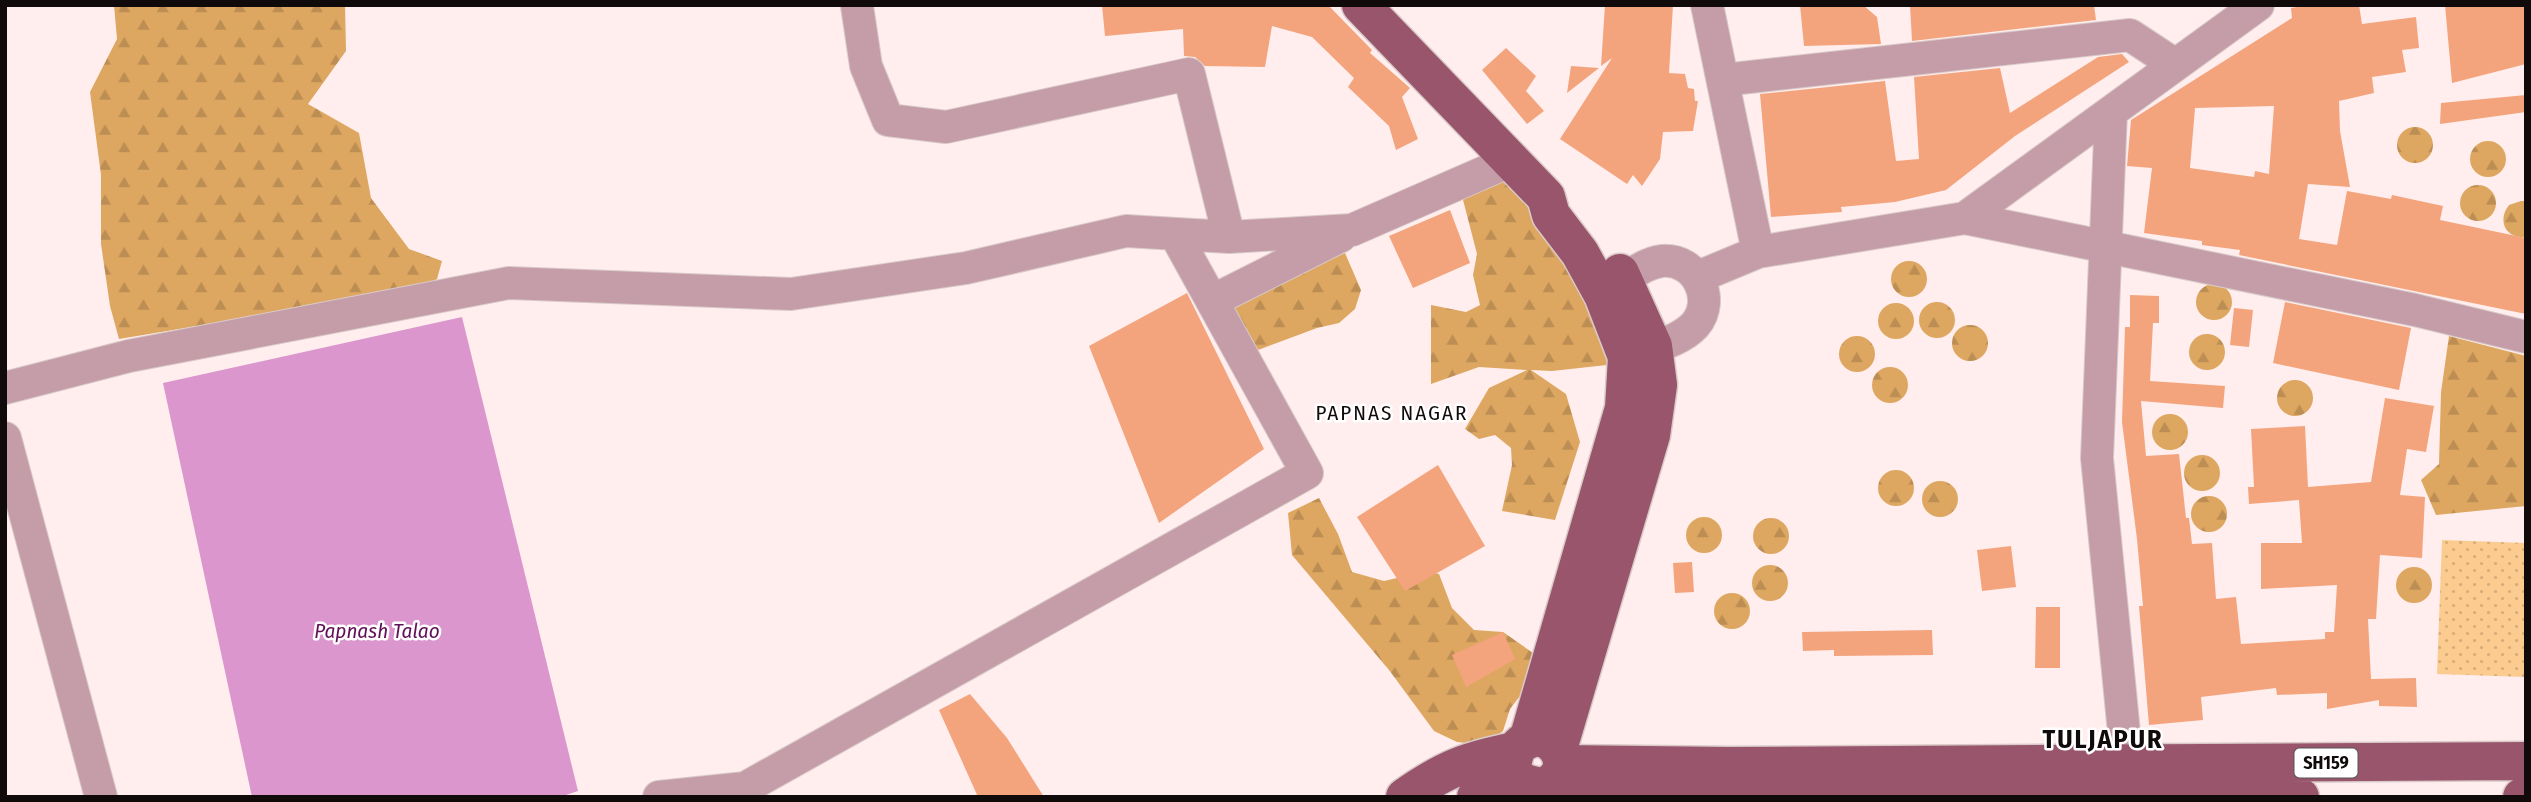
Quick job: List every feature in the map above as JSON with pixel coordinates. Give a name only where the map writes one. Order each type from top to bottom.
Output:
[{"type":"main road","points":[[1361,5],[1546,197],[1566,203],[1601,237],[1613,288],[1640,352],[1538,762],[1476,797]]},
{"type":"main road","points":[[1405,797],[1453,766],[1484,757],[1538,762],[1578,796],[1836,780],[2130,785]]},
{"type":"main road","name":"SH159","points":[[2130,785],[2393,780],[2526,761]]},
{"type":"main road","name":"SH159","points":[[2130,785],[2300,797]]},
{"type":"street","points":[[1707,5],[1758,252]]},
{"type":"street","points":[[857,6],[866,66],[888,120],[946,127],[1189,74],[1229,237]]},
{"type":"street","points":[[1965,218],[2253,7]]},
{"type":"street","points":[[1723,80],[2130,34],[2168,60]]},
{"type":"street","points":[[2111,112],[2097,458],[2130,785]]},
{"type":"street","points":[[1212,301],[1352,230],[1510,161]]},
{"type":"street","points":[[1698,277],[1758,252],[1965,218],[2415,310],[2526,337]]},
{"type":"street","points":[[5,388],[129,356],[509,283],[791,294],[966,268],[1126,232],[1229,237],[1352,230]]},
{"type":"street","points":[[659,797],[745,788],[1307,473],[1175,234]]},
{"type":"street","points":[[1613,288],[1652,263],[1665,261],[1677,262],[1698,277],[1704,301],[1702,314],[1695,324],[1674,339],[1640,352]]},
{"type":"street","points":[[5,438],[101,797]]},
{"type":"green space","points":[[114,5],[345,5],[346,51],[308,104],[359,133],[371,198],[409,249],[442,261],[437,279],[404,303],[300,309],[119,339],[110,306],[101,244],[101,175],[90,92],[117,39]]},
{"type":"green space","points":[[2415,127],[2428,132],[2433,145],[2428,158],[2415,163],[2402,158],[2397,145],[2402,132]]},
{"type":"green space","points":[[2488,141],[2501,146],[2506,159],[2501,172],[2488,177],[2475,172],[2470,159],[2475,146]]},
{"type":"green space","points":[[1491,178],[1534,192],[1616,364],[1552,371],[1531,370],[1566,394],[1580,442],[1555,520],[1502,511],[1512,465],[1511,448],[1495,435],[1479,439],[1465,429],[1489,388],[1527,370],[1479,367],[1431,384],[1431,305],[1466,312],[1480,305],[1473,275],[1477,254],[1462,196]]},
{"type":"green space","points":[[2478,185],[2491,190],[2496,203],[2491,216],[2478,221],[2465,216],[2460,203],[2465,190]]},
{"type":"green space","points":[[2526,201],[2526,237],[2508,232],[2504,222],[2505,211],[2509,205]]},
{"type":"green space","points":[[1345,253],[1361,290],[1355,309],[1339,323],[1317,328],[1242,356],[1234,307]]},
{"type":"green space","points":[[1909,261],[1922,266],[1927,279],[1922,292],[1909,297],[1896,292],[1891,279],[1896,266]]},
{"type":"green space","points":[[2214,284],[2227,289],[2232,302],[2227,315],[2214,320],[2201,315],[2196,302],[2201,289]]},
{"type":"green space","points":[[1937,302],[1950,307],[1955,320],[1950,333],[1937,338],[1924,333],[1919,320],[1924,307]]},
{"type":"green space","points":[[1896,303],[1909,308],[1914,321],[1909,334],[1896,339],[1883,334],[1878,321],[1883,308]]},
{"type":"green space","points":[[1970,325],[1983,330],[1988,343],[1983,356],[1970,361],[1957,356],[1952,343],[1957,330]]},
{"type":"green space","points":[[2207,334],[2220,339],[2225,352],[2220,365],[2207,370],[2194,365],[2189,352],[2194,339]]},
{"type":"green space","points":[[1857,336],[1870,341],[1875,354],[1870,367],[1857,372],[1844,367],[1839,354],[1844,341]]},
{"type":"green space","points":[[2449,336],[2526,356],[2526,506],[2436,515],[2421,480],[2439,464],[2441,392]]},
{"type":"green space","points":[[1890,367],[1903,372],[1908,385],[1903,398],[1890,403],[1877,398],[1872,385],[1877,372]]},
{"type":"green space","points":[[2295,380],[2308,385],[2313,398],[2308,411],[2295,416],[2282,411],[2277,398],[2282,385]]},
{"type":"green space","points":[[2170,414],[2183,419],[2188,432],[2183,445],[2170,450],[2157,445],[2152,432],[2157,419]]},
{"type":"green space","points":[[2202,455],[2215,460],[2220,473],[2215,486],[2202,491],[2189,486],[2184,473],[2189,460]]},
{"type":"green space","points":[[1896,470],[1909,475],[1914,488],[1909,501],[1896,506],[1883,501],[1878,488],[1883,475]]},
{"type":"green space","points":[[1940,481],[1953,486],[1958,499],[1953,512],[1940,517],[1927,512],[1922,499],[1927,486]]},
{"type":"green space","points":[[2209,496],[2222,501],[2227,514],[2222,527],[2209,532],[2196,527],[2191,514],[2196,501]]},
{"type":"green space","points":[[1319,498],[1338,534],[1352,572],[1384,581],[1428,571],[1439,574],[1452,608],[1474,630],[1503,632],[1536,655],[1529,684],[1510,709],[1503,731],[1483,745],[1457,742],[1434,731],[1389,670],[1292,555],[1288,513]]},
{"type":"green space","points":[[1704,517],[1717,522],[1722,535],[1717,548],[1704,553],[1691,548],[1686,535],[1691,522]]},
{"type":"green space","points":[[1771,518],[1784,523],[1789,536],[1784,549],[1771,554],[1758,549],[1753,536],[1758,523]]},
{"type":"green space","points":[[1770,565],[1783,570],[1788,583],[1783,596],[1770,601],[1757,596],[1752,583],[1757,570]]},
{"type":"green space","points":[[2414,567],[2427,572],[2432,585],[2427,598],[2414,603],[2401,598],[2396,585],[2401,572]]},
{"type":"green space","points":[[1732,593],[1745,598],[1750,611],[1745,624],[1732,629],[1719,624],[1714,611],[1719,598]]},
{"type":"shaded area","points":[[2442,540],[2526,543],[2526,677],[2437,674]]},
{"type":"water","name":"Papnash Talao","points":[[462,317],[578,791],[560,797],[252,797],[163,383]]},
{"type":"building","points":[[1102,5],[1328,5],[1372,50],[1370,53],[1410,88],[1402,97],[1418,139],[1396,150],[1389,126],[1348,87],[1354,78],[1312,37],[1272,26],[1265,67],[1205,66],[1195,57],[1184,56],[1183,29],[1105,36]]},
{"type":"building","points":[[1605,5],[1673,5],[1669,73],[1685,74],[1688,88],[1694,89],[1695,101],[1698,101],[1693,131],[1663,132],[1660,159],[1642,186],[1633,175],[1627,184],[1560,139],[1612,58],[1601,66]]},
{"type":"building","points":[[1800,5],[1863,5],[1877,17],[1881,44],[1804,46]]},
{"type":"building","points":[[1910,5],[2094,5],[2096,20],[1912,41]]},
{"type":"building","points":[[2309,5],[2359,5],[2362,24],[2416,17],[2419,48],[2402,50],[2406,72],[2372,77],[2374,93],[2339,101],[2340,131],[2350,187],[2308,184],[2299,239],[2337,245],[2347,191],[2391,199],[2392,195],[2443,206],[2440,220],[2526,238],[2526,314],[2239,255],[2240,250],[2202,245],[2202,241],[2144,233],[2152,168],[2127,166],[2131,120],[2292,18],[2291,8]],"holes":[[[2274,106],[2269,174],[2255,171],[2254,177],[2190,168],[2195,108]]]},
{"type":"building","points":[[2445,5],[2526,5],[2526,64],[2452,83]]},
{"type":"building","points":[[1506,48],[1536,76],[1526,91],[1544,111],[1527,124],[1482,70]]},
{"type":"building","points":[[2122,54],[2129,62],[2015,136],[1946,190],[1895,202],[1841,207],[1842,212],[1771,217],[1760,94],[1885,81],[1896,161],[1919,159],[1914,77],[2000,68],[2010,113],[2098,57]]},
{"type":"building","points":[[1571,66],[1599,68],[1567,93]]},
{"type":"building","points":[[2526,95],[2526,112],[2440,124],[2441,103]]},
{"type":"building","points":[[1450,210],[1470,263],[1413,288],[1389,236]]},
{"type":"building","points":[[1187,293],[1264,449],[1159,523],[1089,346]]},
{"type":"building","points":[[2130,295],[2159,296],[2159,323],[2153,323],[2150,381],[2225,386],[2223,408],[2141,401],[2146,456],[2179,454],[2186,518],[2189,518],[2192,544],[2212,543],[2216,599],[2236,597],[2241,644],[2325,639],[2325,632],[2334,632],[2337,585],[2261,589],[2261,543],[2302,543],[2299,500],[2249,504],[2248,487],[2254,487],[2251,429],[2305,426],[2308,487],[2371,482],[2385,398],[2434,406],[2426,452],[2407,449],[2400,495],[2425,497],[2422,558],[2380,555],[2376,619],[2368,619],[2371,679],[2416,678],[2417,707],[2379,706],[2379,700],[2327,709],[2327,693],[2277,695],[2276,688],[2201,697],[2203,720],[2149,725],[2139,606],[2143,606],[2122,422],[2125,327],[2130,327]]},
{"type":"building","points":[[2285,302],[2411,328],[2399,390],[2273,363]]},
{"type":"building","points":[[2234,308],[2253,310],[2249,347],[2230,345]]},
{"type":"building","points":[[1438,465],[1485,546],[1405,591],[1357,517]]},
{"type":"building","points":[[2011,546],[2016,587],[1982,591],[1977,550]]},
{"type":"building","points":[[1692,562],[1694,592],[1675,593],[1673,563]]},
{"type":"building","points":[[2036,607],[2060,607],[2060,668],[2035,668]]},
{"type":"building","points":[[1932,630],[1933,655],[1834,656],[1834,650],[1803,651],[1802,632]]},
{"type":"building","points":[[1503,632],[1515,659],[1466,687],[1452,655]]},
{"type":"building","points":[[970,694],[1007,738],[1044,797],[978,797],[939,710]]},
{"type":"district","name":"PAPNAS NAGAR","points":[[1392,413]]},
{"type":"district","name":"TULJAPUR","points":[[2103,739]]}]
